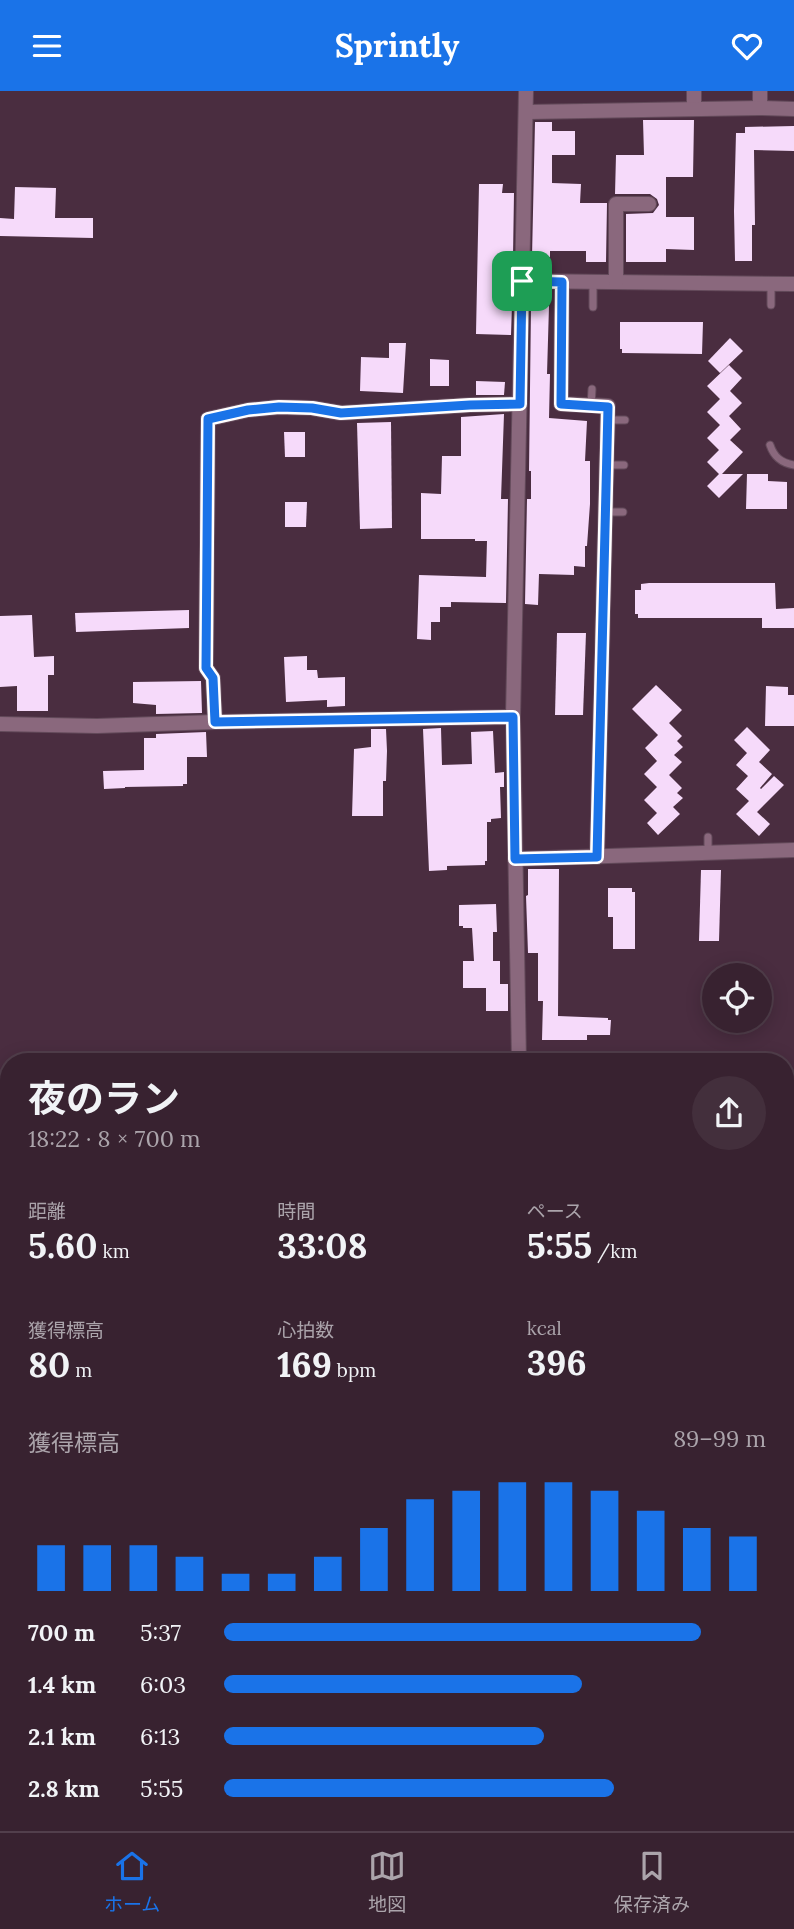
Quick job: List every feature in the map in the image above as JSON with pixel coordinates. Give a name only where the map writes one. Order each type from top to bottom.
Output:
[{"type":"street","points":[[519,1053],[513,717],[526,91]]},
{"type":"street","points":[[694,91],[694,109]]},
{"type":"street","points":[[760,91],[760,108]]},
{"type":"street","points":[[527,113],[794,109]]},
{"type":"street","points":[[616,282],[616,204],[649,204]]},
{"type":"street","points":[[522,281],[794,284]]},
{"type":"street","points":[[562,282],[561,404],[608,407],[597,857]]},
{"type":"street","points":[[215,722],[213,678],[206,668],[208,419],[248,410],[279,407],[312,408],[341,413],[520,404]]},
{"type":"street","points":[[0,724],[97,726],[513,717]]},
{"type":"street","points":[[515,859],[794,851]]},
{"type":"lane","points":[[593,282],[593,307]]},
{"type":"lane","points":[[771,283],[771,305]]},
{"type":"lane","points":[[592,389],[592,406]]},
{"type":"lane","points":[[608,420],[625,420]]},
{"type":"lane","points":[[770,445],[781,461],[794,465]]},
{"type":"lane","points":[[607,465],[624,465]]},
{"type":"lane","points":[[606,512],[623,512]]},
{"type":"lane","points":[[708,837],[708,853]]},
{"type":"building","points":[[643,120],[694,120],[693,177],[666,177],[666,217],[694,217],[694,250],[666,249],[666,262],[626,262],[626,214],[653,213],[659,205],[657,199],[650,194],[615,194],[616,155],[644,155]]},
{"type":"building","points":[[535,122],[552,122],[552,131],[575,131],[575,155],[552,155],[552,183],[581,184],[580,203],[607,203],[606,262],[586,262],[586,251],[550,251],[550,257],[532,257]]},
{"type":"building","points":[[794,126],[794,151],[754,150],[755,225],[752,225],[752,261],[735,261],[736,133],[745,133],[745,127]]},
{"type":"building","points":[[479,184],[503,184],[502,193],[514,193],[513,257],[510,257],[506,274],[506,305],[512,305],[511,335],[476,334]]},
{"type":"building","points":[[15,187],[56,188],[55,218],[93,218],[93,238],[0,236],[0,218],[14,219]]},
{"type":"building","points":[[531,306],[549,306],[549,418],[587,421],[585,461],[590,461],[585,567],[574,566],[574,575],[539,574],[538,605],[525,604],[527,499],[531,499]]},
{"type":"building","points":[[620,322],[703,322],[702,354],[622,353]]},
{"type":"building","points":[[730,338],[743,351],[720,373],[708,361]]},
{"type":"building","points":[[389,343],[406,343],[403,393],[360,391],[361,357],[389,358]]},
{"type":"building","points":[[430,359],[449,360],[449,386],[430,386]]},
{"type":"building","points":[[729,365],[742,378],[730,391],[742,403],[729,416],[741,429],[730,440],[743,452],[722,474],[743,474],[719,498],[707,486],[719,474],[707,462],[719,450],[707,438],[720,425],[707,412],[720,399],[707,386]]},
{"type":"building","points":[[476,381],[505,382],[504,395],[476,395]]},
{"type":"building","points":[[504,414],[501,499],[508,499],[506,603],[451,602],[451,607],[440,607],[440,622],[431,622],[431,640],[417,639],[419,575],[486,577],[487,541],[421,539],[421,493],[441,494],[442,456],[461,456],[461,417]]},
{"type":"building","points":[[391,422],[392,528],[360,529],[357,423]]},
{"type":"building","points":[[284,432],[305,432],[305,457],[285,457]]},
{"type":"building","points":[[747,474],[768,474],[768,481],[787,482],[787,509],[746,509]]},
{"type":"building","points":[[285,502],[307,502],[306,527],[285,527]]},
{"type":"building","points":[[775,583],[776,609],[794,608],[794,628],[762,628],[762,618],[638,618],[638,614],[635,614],[635,590],[641,590],[641,584]]},
{"type":"building","points":[[189,610],[189,628],[76,632],[75,613]]},
{"type":"building","points":[[32,615],[34,657],[54,656],[54,675],[48,675],[48,711],[17,711],[17,686],[0,687],[0,616]]},
{"type":"building","points":[[557,633],[586,633],[583,715],[555,715]]},
{"type":"building","points":[[307,656],[307,670],[317,670],[318,678],[345,677],[345,706],[327,707],[327,700],[286,702],[284,657]]},
{"type":"building","points":[[201,681],[202,713],[156,714],[156,705],[133,703],[133,682]]},
{"type":"building","points":[[656,685],[682,710],[669,723],[682,736],[677,741],[683,747],[674,755],[682,762],[669,775],[682,788],[677,793],[683,798],[673,807],[680,814],[658,835],[647,823],[657,813],[644,800],[657,787],[644,774],[657,761],[645,748],[658,735],[632,709]]},
{"type":"building","points":[[766,686],[788,687],[788,695],[794,695],[794,726],[765,726]]},
{"type":"building","points":[[747,727],[770,750],[759,762],[772,774],[760,788],[774,776],[784,785],[757,812],[770,824],[759,836],[736,814],[749,801],[736,789],[748,776],[736,765],[747,753],[734,740]]},
{"type":"building","points":[[441,728],[442,765],[472,764],[471,732],[493,731],[495,773],[504,772],[504,787],[500,787],[501,818],[487,822],[485,865],[447,866],[447,870],[429,871],[423,729]]},
{"type":"building","points":[[371,729],[386,729],[383,816],[352,816],[354,749],[371,747]]},
{"type":"building","points":[[206,732],[207,757],[187,757],[187,784],[104,789],[103,771],[144,770],[144,738],[156,738],[156,734]]},
{"type":"building","points":[[528,869],[559,869],[558,1016],[608,1018],[611,1020],[610,1035],[587,1035],[587,1040],[542,1040],[543,1001],[538,1001],[538,953],[528,953]]},
{"type":"building","points":[[701,870],[721,870],[719,941],[699,941]]},
{"type":"building","points":[[608,888],[632,888],[632,892],[635,892],[635,949],[613,949],[613,917],[608,917]]},
{"type":"building","points":[[496,904],[497,932],[493,932],[493,961],[500,961],[500,984],[508,984],[508,1011],[486,1011],[486,988],[463,988],[463,961],[474,961],[472,928],[459,926],[459,905]]},
{"type":"route","points":[[522,281],[562,282],[561,404],[608,407],[597,857],[515,859],[513,717],[215,722],[213,678],[206,668],[208,419],[248,410],[279,407],[312,408],[341,413],[520,404],[522,281]]}]
